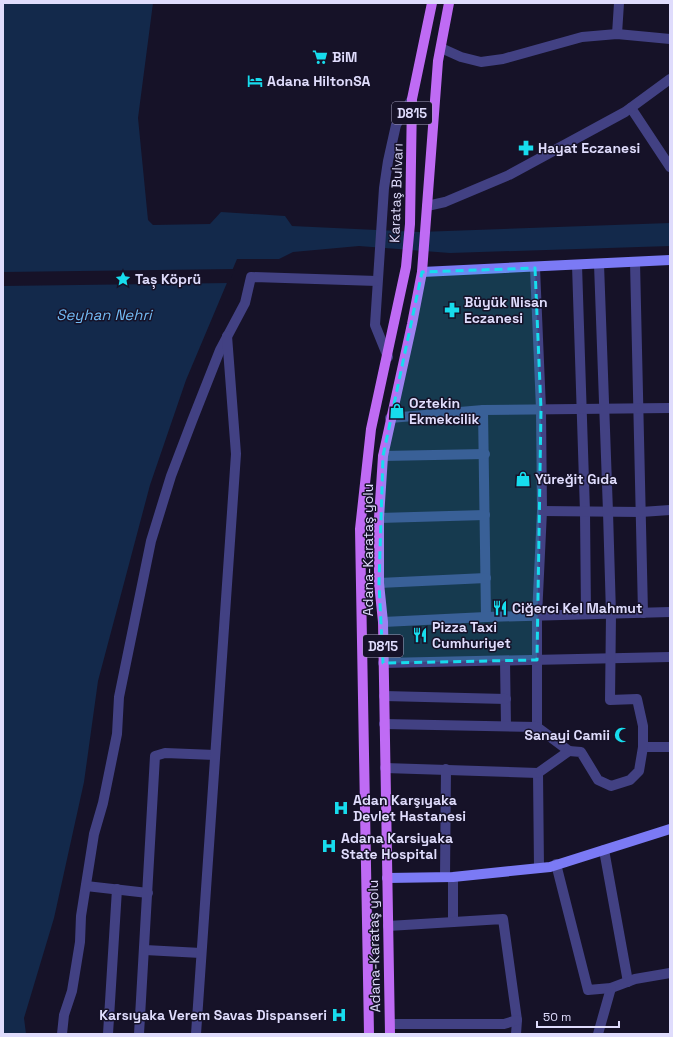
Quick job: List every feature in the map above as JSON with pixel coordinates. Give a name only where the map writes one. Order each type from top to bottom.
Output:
[{"type":"main road","name":"Karataş Bulvarı","points":[[406,267],[410,224],[412,99],[432,3]]},
{"type":"main road","name":"Karataş Bulvarı","points":[[422,267],[440,48],[448,3]]},
{"type":"main road","points":[[422,267],[458,269],[535,268],[670,260]]},
{"type":"main road","name":"Adana-Karataş yolu","points":[[369,1034],[360,529],[371,429],[378,392],[388,357],[406,267]]},
{"type":"main road","name":"Adana-Karataş yolu","points":[[390,1029],[383,622],[379,583],[379,518],[383,456],[390,418],[412,324],[422,267]]},
{"type":"main road","points":[[387,878],[449,877],[539,868],[604,850],[670,829]]},
{"type":"street","points":[[617,34],[619,3]]},
{"type":"street","points":[[440,48],[461,57],[481,62],[503,59],[582,37],[617,34],[670,39]]},
{"type":"street","points":[[426,206],[444,202],[509,175],[631,108],[670,79]]},
{"type":"street","points":[[388,357],[375,325],[388,161],[396,125],[412,99]]},
{"type":"street","points":[[631,108],[670,167]]},
{"type":"street","points":[[635,262],[643,613]]},
{"type":"street","points":[[384,724],[537,727],[569,751],[581,752],[598,780],[611,786],[630,780],[639,771],[643,747],[643,726],[637,699],[610,700],[609,660],[611,614],[599,264]]},
{"type":"street","points":[[577,265],[585,512],[586,614]]},
{"type":"street","points":[[535,268],[541,409],[542,511],[537,616],[537,727]]},
{"type":"street","points":[[62,1034],[64,1015],[72,991],[80,942],[81,916],[94,834],[103,803],[117,734],[119,697],[152,541],[171,476],[200,400],[227,336],[245,303],[251,277],[378,281]]},
{"type":"street","points":[[196,1034],[236,454],[227,336]]},
{"type":"street","points":[[390,418],[483,410],[670,408]]},
{"type":"street","points":[[483,410],[486,515],[486,617]]},
{"type":"street","points":[[383,456],[484,454]]},
{"type":"street","points":[[542,511],[641,512],[670,510]]},
{"type":"street","points":[[379,518],[486,515]]},
{"type":"street","points":[[379,583],[486,578]]},
{"type":"street","points":[[383,622],[486,617],[670,612]]},
{"type":"street","points":[[383,663],[670,658]]},
{"type":"street","points":[[505,661],[506,726]]},
{"type":"street","points":[[384,696],[506,699]]},
{"type":"street","points":[[643,747],[670,746]]},
{"type":"street","points":[[385,768],[538,773],[569,751]]},
{"type":"street","points":[[139,1034],[155,756],[165,752],[215,755]]},
{"type":"street","points":[[446,769],[449,877],[453,922]]},
{"type":"street","points":[[538,773],[539,868]]},
{"type":"street","points":[[604,850],[628,982]]},
{"type":"street","points":[[556,864],[588,990],[611,988],[628,982],[670,973]]},
{"type":"street","points":[[86,886],[148,893]]},
{"type":"street","points":[[108,1034],[117,889]]},
{"type":"street","points":[[388,926],[503,919],[517,1020],[516,1034]]},
{"type":"street","points":[[145,950],[201,953]]},
{"type":"street","points":[[598,1034],[611,988]]},
{"type":"street","points":[[390,1029],[504,1024],[517,1020]]},
{"type":"highlighted area","points":[[535,268],[541,409],[537,660],[383,663],[379,583],[383,456],[422,272]]},
{"type":"water","name":"Seyhan Nehri","points":[[3,3],[153,3],[138,118],[148,220],[153,225],[210,224],[221,212],[285,216],[292,226],[419,232],[670,223],[670,246],[450,253],[359,246],[293,252],[279,259],[237,259],[186,380],[150,485],[98,681],[84,782],[54,918],[24,1018],[26,1034],[3,1034]]},
{"type":"pier","name":"Taș Köprü","points":[[235,269],[229,283],[3,286],[3,272]]},
{"type":"place","name":"BiM","points":[[320,57]]},
{"type":"place","name":"Adana HiltonSA","points":[[255,81]]},
{"type":"place","name":"Hayat Eczanesi","points":[[526,148]]},
{"type":"place","name":"Taș Köprü","points":[[123,279]]},
{"type":"place","name":"Büyük Nisan Eczanesi","points":[[452,310]]},
{"type":"place","name":"Oztekin Ekmekcilik","points":[[397,411]]},
{"type":"place","name":"Yüreğit Gıda","points":[[523,479]]},
{"type":"place","name":"Ciğerci Kel Mahmut","points":[[500,608]]},
{"type":"place","name":"Pizza Taxi Cumhuriyet","points":[[420,635]]},
{"type":"place","name":"Sanayi Camii","points":[[622,735]]},
{"type":"place","name":"Adan Karşıyaka Devlet Hastanesi","points":[[341,808]]},
{"type":"place","name":"Adana Karsiyaka State Hospital","points":[[329,846]]},
{"type":"place","name":"Karsıyaka Verem Savas Dispanseri","points":[[339,1015]]}]
